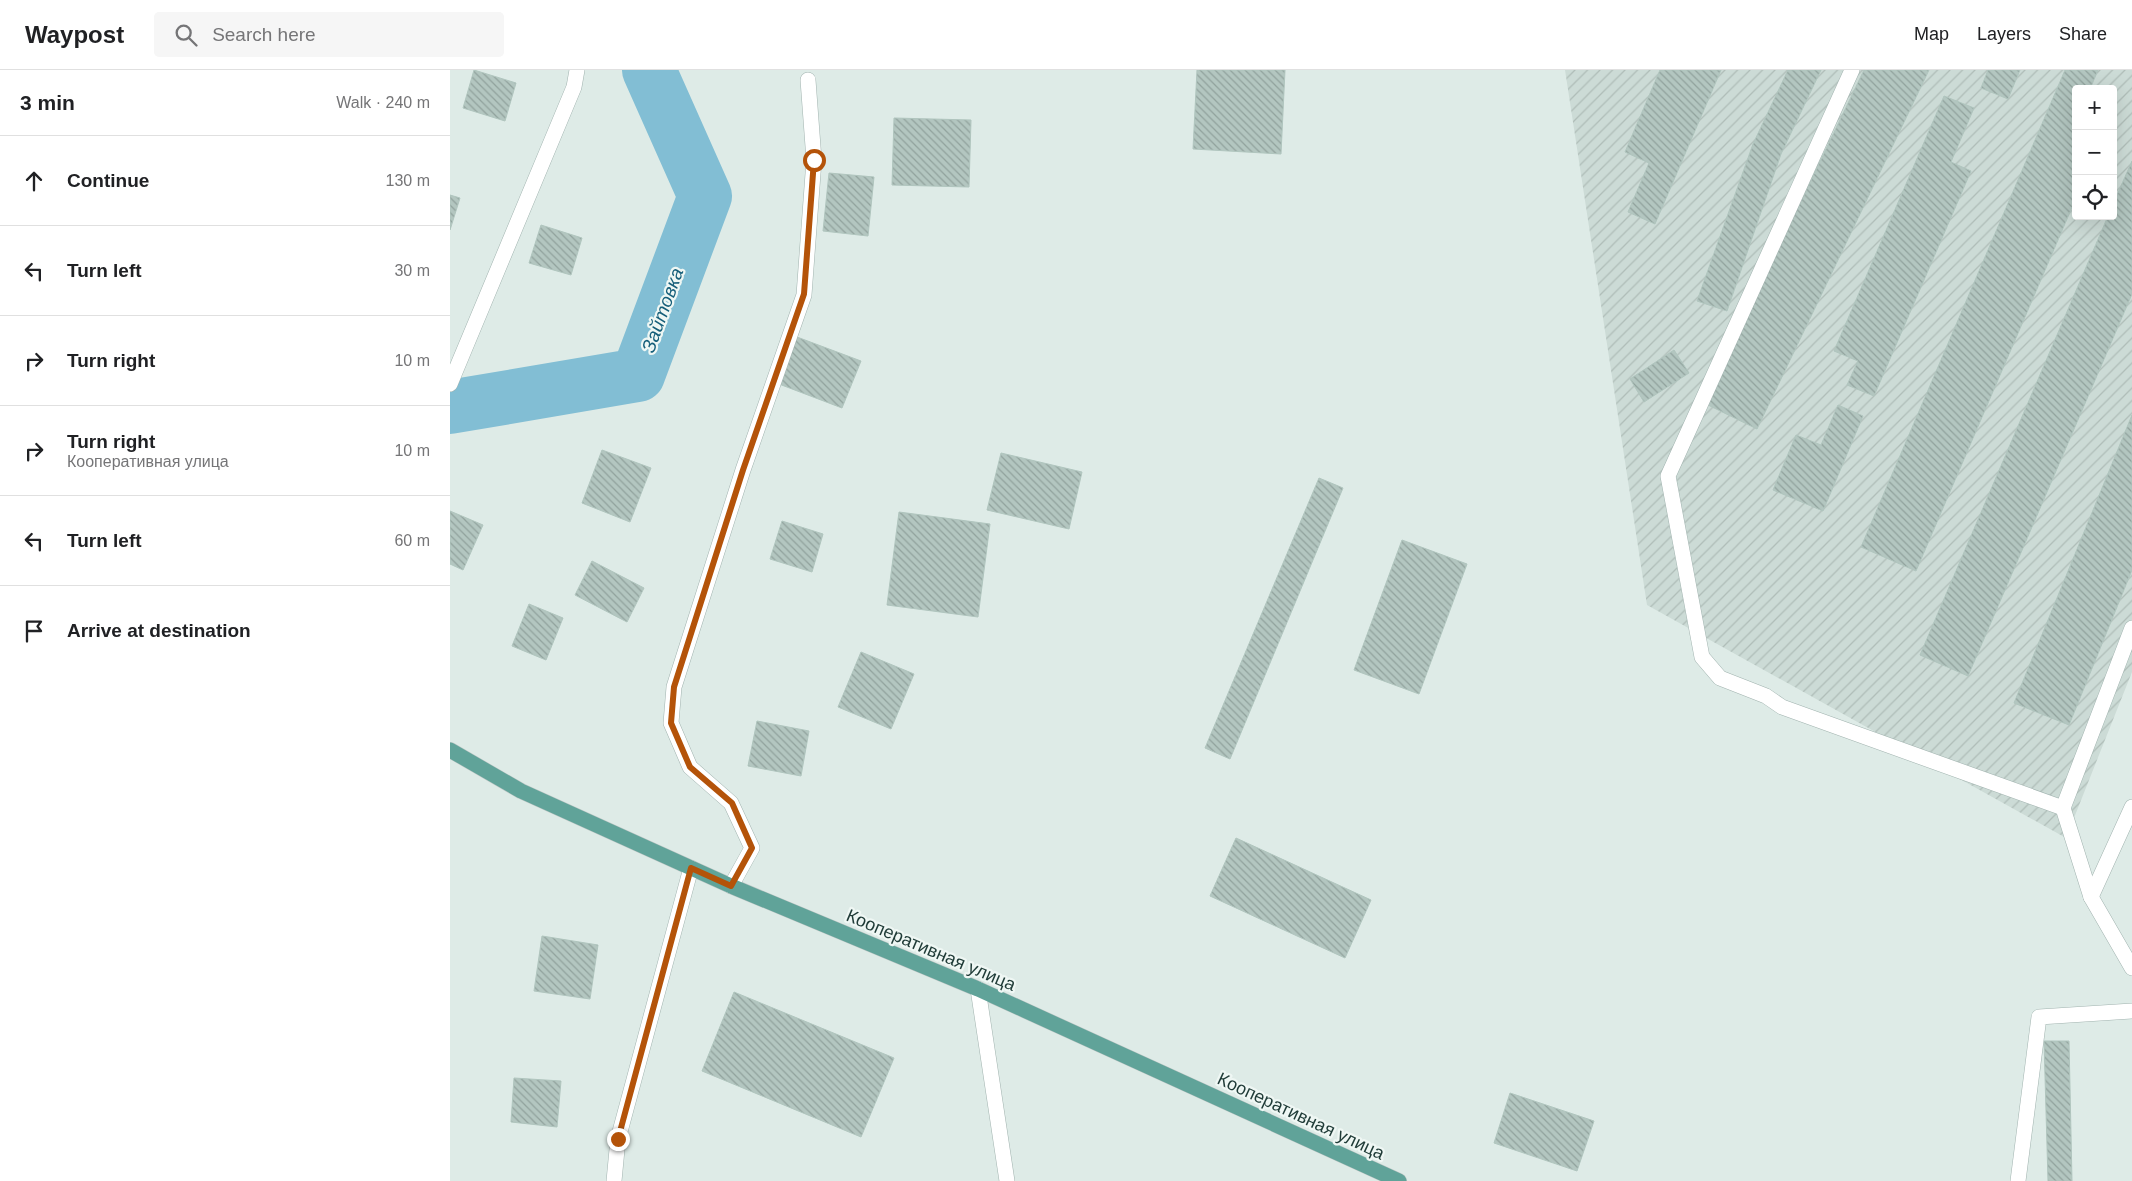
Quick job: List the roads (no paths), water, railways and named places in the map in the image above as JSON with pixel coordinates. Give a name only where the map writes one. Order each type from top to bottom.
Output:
[{"type":"main road","name":"Кооперативная улица","points":[[450,750],[521,791],[731,886],[978,989],[1393,1180]]},
{"type":"street","points":[[450,384],[574,87],[577,70]]},
{"type":"street","points":[[1852,70],[1668,476],[1702,657],[1720,678],[1766,696],[1782,708],[2063,808]]},
{"type":"street","points":[[731,886],[752,848],[732,803],[690,767],[671,723],[674,687],[743,470],[804,294],[814,160],[808,80]]},
{"type":"street","points":[[2132,628],[2063,808],[2091,897],[2132,968]]},
{"type":"street","points":[[2091,897],[2132,806]]},
{"type":"street","points":[[614,1181],[618,1139],[691,868]]},
{"type":"street","points":[[978,989],[1007,1181]]},
{"type":"street","points":[[2018,1181],[2038,1017],[2132,1011]]},
{"type":"waterway","name":"Зайтовка","points":[[450,407],[638,375],[705,196],[649,70]]}]
